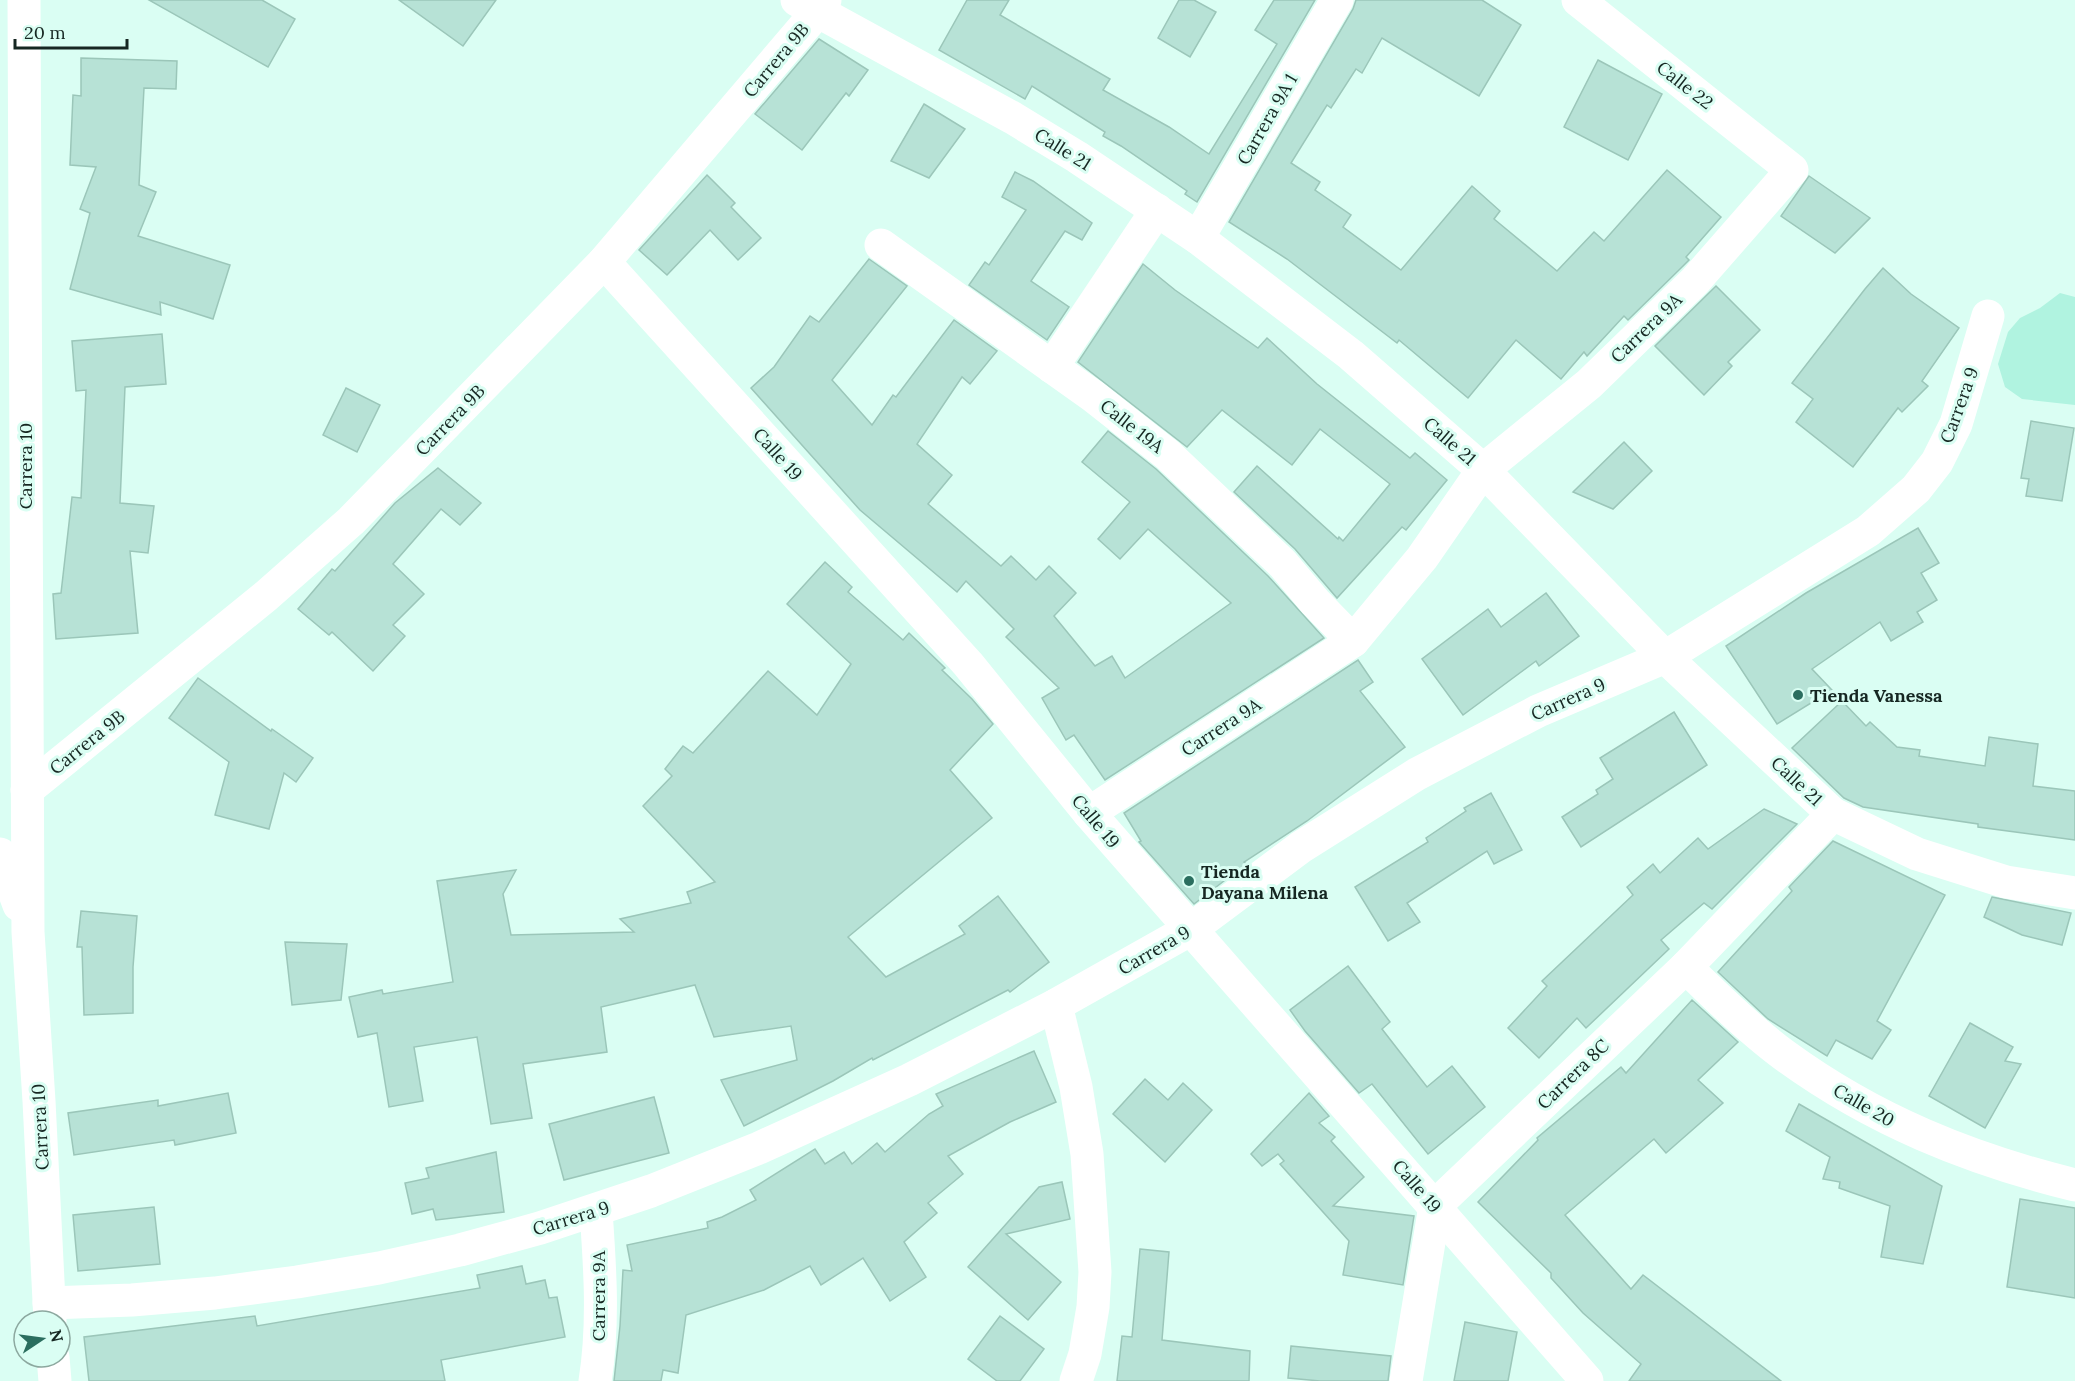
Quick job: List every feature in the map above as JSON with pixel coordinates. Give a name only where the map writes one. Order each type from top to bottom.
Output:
[{"type":"street","name":"Carrera 10","points":[[24,0],[28,932],[50,1309]]},
{"type":"street","name":"Carrera 9A 1","points":[[1198,238],[1336,0]]},
{"type":"street","name":"Calle 22","points":[[1578,0],[1792,170]]},
{"type":"street","name":"Carrera 9B","points":[[27,790],[266,596],[351,521],[604,262],[813,4]]},
{"type":"street","name":"Calle 21","points":[[813,4],[1013,118],[1157,210],[1198,238],[1351,355],[1483,470],[1665,657],[1833,814],[1917,854],[2007,882],[2075,893]]},
{"type":"street","name":"Carrera 9A","points":[[1089,813],[1353,641],[1422,558],[1483,470],[1589,384],[1695,281],[1792,170]]},
{"type":"street","points":[[1052,367],[1157,210]]},
{"type":"street","name":"Calle 19A","points":[[881,245],[1127,421],[1176,462],[1282,563],[1315,602],[1353,641]]},
{"type":"street","name":"Calle 19","points":[[604,262],[969,664],[1089,813],[1587,1381]]},
{"type":"street","name":"Carrera 9","points":[[72,1309],[215,1293],[379,1268],[460,1250],[596,1211],[770,1143],[909,1080],[1056,1005],[1191,929],[1301,847],[1417,774],[1538,711],[1665,657],[1868,531],[1916,489],[1937,462],[1956,424],[1988,316]]},
{"type":"street","name":"Carrera 8C","points":[[1435,1206],[1686,967],[1833,814]]},
{"type":"street","name":"Carrera 10","points":[[0,854],[16,893],[28,932]]},
{"type":"street","name":"Calle 20","points":[[1686,967],[1742,1020],[1784,1055],[1839,1092],[1898,1124],[1959,1151],[2021,1172],[2075,1185]]},
{"type":"street","points":[[1056,1005],[1076,1087],[1087,1154],[1095,1272],[1093,1307],[1085,1354],[1076,1381]]},
{"type":"street","points":[[1406,1381],[1435,1206]]},
{"type":"street","name":"Carrera 9A","points":[[595,1381],[600,1341],[596,1211]]},
{"type":"green space","points":[[2060,293],[2075,297],[2075,405],[2022,399],[2005,387],[1998,364],[2008,332],[2020,318],[2040,308]]},
{"type":"building","points":[[149,0],[262,0],[295,19],[268,67]]},
{"type":"building","points":[[399,0],[496,0],[463,46]]},
{"type":"building","points":[[967,0],[1009,0],[1000,15],[1110,79],[1103,90],[1169,127],[1209,154],[1277,44],[1255,30],[1274,0],[1315,0],[1197,202],[1185,194],[1187,191],[1103,136],[1105,132],[1032,86],[1025,99],[939,50]]},
{"type":"building","points":[[1179,0],[1194,0],[1216,12],[1190,57],[1158,38]]},
{"type":"building","points":[[1356,0],[1482,0],[1521,25],[1479,96],[1382,38],[1362,73],[1356,69],[1331,108],[1327,105],[1291,163],[1320,182],[1315,190],[1351,215],[1343,227],[1401,270],[1472,186],[1500,211],[1494,219],[1557,271],[1594,232],[1604,241],[1667,170],[1721,217],[1686,257],[1689,260],[1628,320],[1624,316],[1587,356],[1584,352],[1561,379],[1516,340],[1468,398],[1399,340],[1397,343],[1287,259],[1229,222],[1353,9]]},
{"type":"building","points":[[819,39],[868,70],[849,96],[846,93],[802,150],[755,114]]},
{"type":"building","points":[[81,58],[177,61],[176,89],[144,88],[139,185],[156,192],[138,236],[230,265],[213,319],[160,302],[161,315],[70,289],[90,213],[80,209],[96,167],[70,165],[73,95],[81,96]]},
{"type":"building","points":[[1598,60],[1662,94],[1628,160],[1564,127]]},
{"type":"building","points":[[924,104],[965,129],[929,178],[891,161]]},
{"type":"building","points":[[1015,172],[1033,181],[1092,223],[1082,240],[1065,231],[1031,281],[1069,307],[1047,340],[969,285],[985,262],[989,265],[1026,210],[1002,197]]},
{"type":"building","points":[[707,175],[735,203],[731,207],[761,238],[738,260],[710,230],[667,275],[639,250]]},
{"type":"building","points":[[1809,176],[1870,218],[1835,253],[1781,216]]},
{"type":"building","points":[[869,259],[907,286],[832,380],[872,425],[893,395],[896,397],[954,320],[997,351],[970,384],[962,377],[917,444],[952,475],[928,504],[1001,566],[1011,556],[1036,580],[1049,566],[1076,593],[1054,616],[1095,666],[1112,656],[1125,678],[1231,603],[1148,529],[1120,559],[1098,539],[1130,502],[1082,462],[1108,431],[1156,469],[1268,576],[1324,638],[1105,780],[1074,735],[1066,740],[1042,698],[1059,688],[1006,637],[1014,629],[966,581],[957,592],[860,510],[751,388],[774,367],[810,316],[819,322]]},
{"type":"building","points":[[1143,264],[1175,290],[1258,348],[1267,338],[1317,384],[1410,458],[1415,453],[1447,480],[1406,530],[1402,527],[1337,598],[1295,549],[1234,492],[1257,466],[1343,541],[1390,484],[1320,429],[1292,465],[1222,410],[1187,447],[1078,362]]},
{"type":"building","points":[[1883,268],[1911,294],[1959,328],[1922,381],[1928,386],[1902,412],[1898,408],[1853,467],[1796,422],[1813,399],[1792,383]]},
{"type":"building","points":[[1716,286],[1760,330],[1728,362],[1732,366],[1704,395],[1655,346]]},
{"type":"building","points":[[162,334],[166,384],[125,387],[120,503],[154,506],[148,553],[130,551],[138,633],[56,639],[53,594],[61,593],[72,497],[81,498],[86,390],[76,391],[72,341]]},
{"type":"building","points":[[346,388],[380,405],[357,452],[323,435]]},
{"type":"building","points":[[2031,421],[2074,428],[2062,501],[2026,496],[2029,479],[2021,478]]},
{"type":"building","points":[[1624,442],[1652,471],[1613,509],[1573,492]]},
{"type":"building","points":[[438,468],[481,503],[460,525],[441,509],[393,564],[424,594],[393,625],[405,636],[373,671],[332,632],[329,635],[298,609],[332,569],[335,571],[395,503]]},
{"type":"building","points":[[1918,528],[1939,563],[1921,573],[1937,600],[1917,612],[1923,622],[1891,641],[1880,622],[1812,669],[1832,690],[1777,724],[1726,646],[1806,593]]},
{"type":"building","points":[[825,562],[852,587],[848,592],[903,640],[909,633],[945,668],[942,670],[972,699],[993,724],[950,770],[992,818],[848,937],[886,977],[965,934],[959,926],[998,896],[1049,962],[1010,992],[1008,990],[873,1060],[872,1058],[833,1081],[744,1126],[721,1080],[797,1060],[791,1026],[714,1037],[695,985],[601,1007],[607,1052],[523,1064],[532,1118],[491,1124],[477,1037],[414,1047],[423,1101],[389,1107],[377,1033],[358,1037],[349,997],[382,990],[383,994],[453,982],[437,881],[516,870],[503,894],[511,935],[634,932],[620,919],[691,903],[687,892],[715,882],[643,806],[672,776],[665,769],[683,746],[693,753],[768,671],[817,715],[851,664],[787,604]]},
{"type":"building","points":[[1546,593],[1579,636],[1539,666],[1536,661],[1463,715],[1422,659],[1488,609],[1501,627]]},
{"type":"building","points":[[1358,660],[1373,682],[1360,691],[1405,747],[1307,821],[1244,862],[1246,864],[1194,904],[1139,842],[1141,841],[1124,813]]},
{"type":"building","points":[[198,678],[271,731],[272,729],[313,758],[296,782],[284,773],[269,829],[215,815],[229,762],[169,718]]},
{"type":"building","points":[[1842,701],[1866,726],[1870,722],[1897,747],[1920,750],[1919,756],[1985,766],[1989,737],[2038,744],[2033,786],[2075,791],[2075,840],[1978,827],[1978,824],[1863,807],[1844,798],[1792,748]]},
{"type":"building","points":[[1674,712],[1707,765],[1581,847],[1562,817],[1598,794],[1596,790],[1613,779],[1600,758]]},
{"type":"building","points":[[1491,793],[1522,850],[1494,864],[1487,851],[1407,903],[1420,922],[1388,941],[1355,887],[1428,842],[1426,838],[1466,811],[1464,808]]},
{"type":"building","points":[[1764,809],[1797,824],[1712,909],[1704,903],[1661,940],[1669,949],[1586,1028],[1577,1018],[1539,1058],[1508,1028],[1547,986],[1542,981],[1633,895],[1627,887],[1653,864],[1660,873],[1698,838],[1708,849]]},
{"type":"building","points":[[1833,841],[1945,895],[1877,1021],[1891,1030],[1872,1059],[1836,1040],[1827,1056],[1768,1019],[1718,972],[1792,891],[1789,887]]},
{"type":"building","points":[[1992,897],[2071,913],[2062,945],[2022,935],[1984,917]]},
{"type":"building","points":[[81,911],[137,916],[133,967],[133,1013],[84,1015],[82,947],[77,947]]},
{"type":"building","points":[[285,942],[347,944],[341,1000],[292,1005]]},
{"type":"building","points":[[1348,966],[1390,1022],[1382,1029],[1427,1087],[1452,1066],[1485,1107],[1428,1154],[1372,1084],[1359,1093],[1305,1031],[1290,1010]]},
{"type":"building","points":[[1692,1000],[1738,1042],[1698,1080],[1723,1103],[1666,1153],[1654,1139],[1565,1215],[1631,1289],[1643,1275],[1781,1381],[1629,1381],[1641,1364],[1583,1313],[1551,1278],[1551,1273],[1478,1202],[1538,1140],[1537,1138],[1621,1067],[1626,1073]]},
{"type":"building","points":[[1970,1023],[2013,1047],[2005,1061],[2021,1064],[1985,1128],[1929,1096]]},
{"type":"building","points":[[1034,1051],[1056,1102],[1010,1122],[948,1156],[963,1174],[928,1203],[937,1213],[904,1242],[926,1277],[890,1301],[863,1258],[821,1285],[810,1266],[764,1290],[686,1315],[678,1373],[663,1370],[661,1381],[614,1381],[623,1270],[632,1271],[627,1245],[708,1228],[707,1222],[756,1200],[750,1190],[815,1149],[825,1164],[844,1152],[852,1164],[877,1143],[885,1152],[929,1114],[943,1106],[936,1094]]},
{"type":"building","points":[[1145,1079],[1168,1100],[1183,1083],[1212,1110],[1165,1162],[1113,1114]]},
{"type":"building","points":[[228,1093],[236,1133],[175,1145],[174,1140],[74,1155],[68,1113],[158,1100],[158,1106]]},
{"type":"building","points":[[1309,1093],[1329,1116],[1319,1123],[1335,1137],[1331,1141],[1364,1177],[1333,1206],[1414,1216],[1403,1285],[1343,1275],[1349,1241],[1280,1164],[1284,1161],[1278,1154],[1262,1166],[1251,1154]]},
{"type":"building","points":[[654,1097],[669,1153],[564,1180],[549,1124]]},
{"type":"building","points":[[1799,1104],[1942,1186],[1923,1264],[1881,1257],[1890,1206],[1839,1188],[1840,1182],[1823,1179],[1830,1157],[1786,1131]]},
{"type":"building","points":[[496,1152],[504,1212],[436,1220],[433,1209],[412,1214],[405,1183],[429,1178],[426,1168]]},
{"type":"building","points":[[1062,1182],[1070,1219],[1006,1234],[1061,1282],[1028,1320],[968,1267],[1039,1187]]},
{"type":"building","points":[[2020,1199],[2075,1208],[2075,1298],[2007,1287]]},
{"type":"building","points":[[154,1207],[160,1264],[78,1271],[73,1215]]},
{"type":"building","points":[[1140,1249],[1169,1252],[1162,1340],[1250,1351],[1249,1381],[1117,1381],[1122,1336],[1132,1337]]},
{"type":"building","points":[[522,1266],[526,1284],[545,1280],[549,1298],[557,1297],[565,1337],[441,1360],[445,1381],[89,1381],[84,1337],[255,1316],[257,1326],[480,1288],[477,1275]]},
{"type":"building","points":[[1000,1316],[1044,1349],[1020,1381],[997,1381],[968,1359]]},
{"type":"building","points":[[1465,1322],[1517,1332],[1508,1381],[1454,1381]]},
{"type":"building","points":[[1291,1346],[1391,1356],[1388,1381],[1320,1381],[1288,1378]]},
{"type":"place","name":"Tienda Vanessa","points":[[1798,695]]},
{"type":"place","name":"Tienda Dayana Milena","points":[[1189,881]]}]
